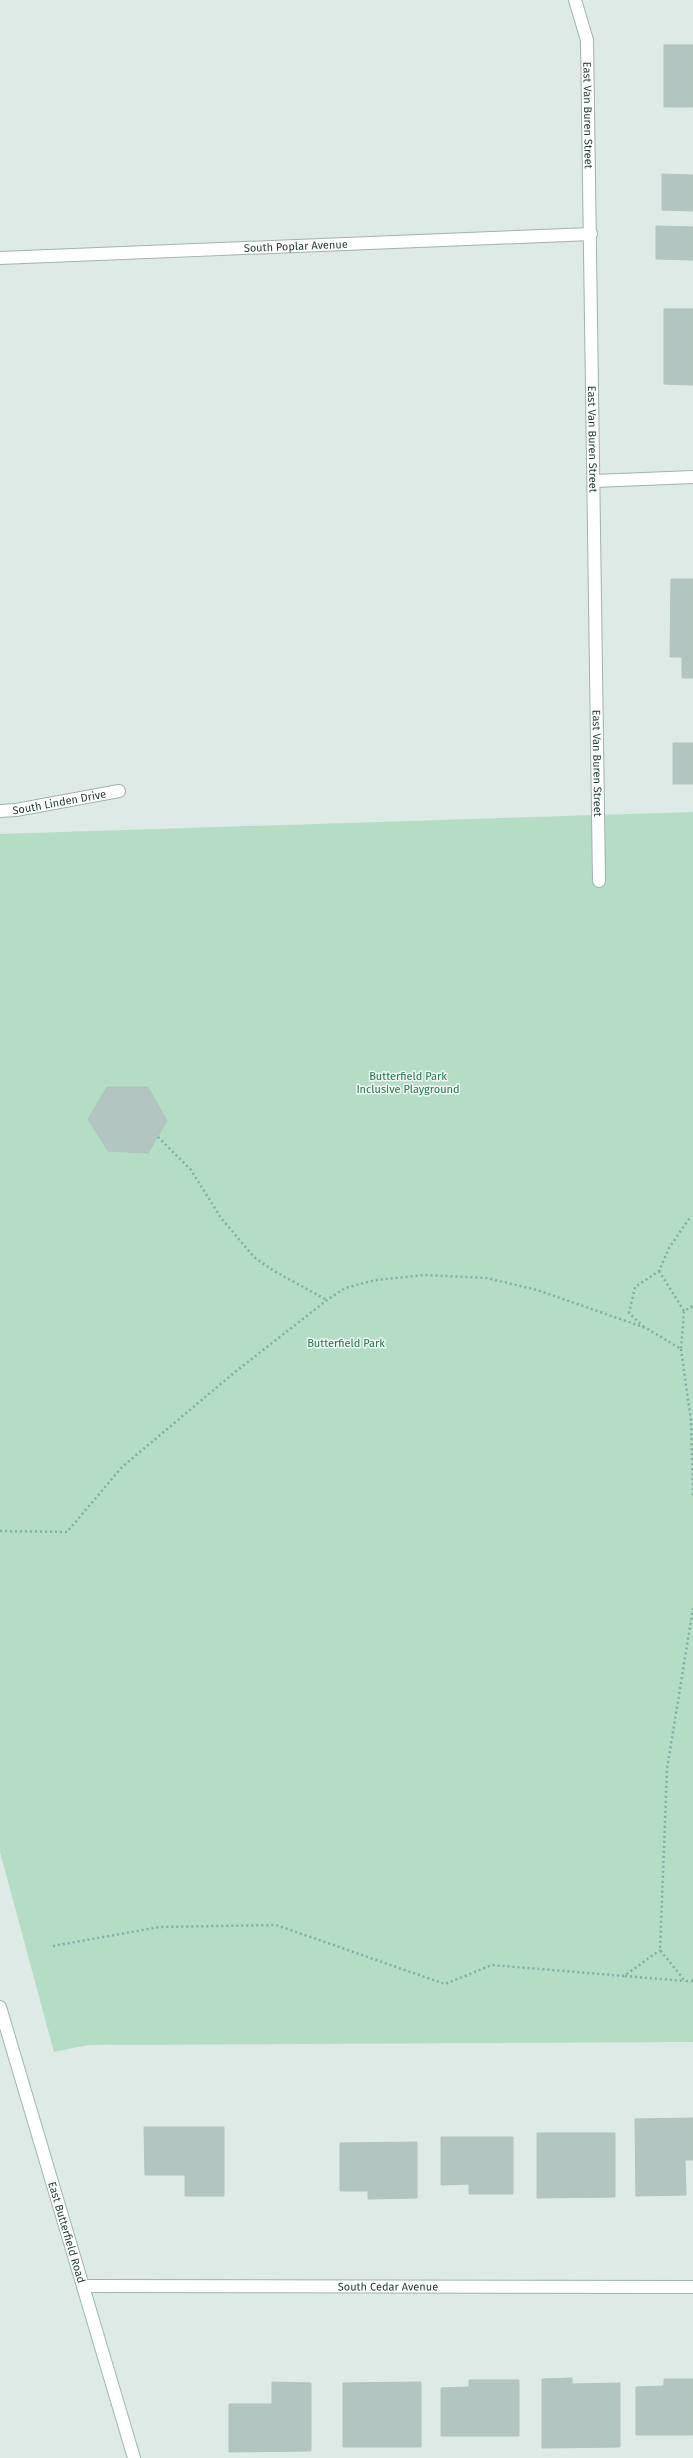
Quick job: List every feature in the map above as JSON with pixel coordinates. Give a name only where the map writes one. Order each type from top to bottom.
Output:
[{"type":"street","name":"East Van Buren Street","points":[[575,0],[587,40],[591,234],[599,881]]},
{"type":"street","name":"South Poplar Avenue","points":[[0,258],[591,234]]},
{"type":"street","points":[[594,481],[693,477]]},
{"type":"street","name":"South Linden Drive","points":[[0,811],[16,810],[119,791]]},
{"type":"street","name":"East Butterfield Road","points":[[0,2007],[134,2458]]},
{"type":"street","name":"South Cedar Avenue","points":[[83,2286],[693,2287]]},
{"type":"path","points":[[158,1137],[191,1170],[221,1218],[254,1257],[274,1271],[327,1300]]},
{"type":"path","points":[[681,1349],[646,1328],[629,1313],[635,1287],[659,1271],[669,1248],[691,1216]]},
{"type":"path","points":[[659,1271],[684,1311],[681,1349],[691,1421],[693,1498]]},
{"type":"path","points":[[0,1531],[67,1532],[122,1467],[235,1372],[327,1300],[345,1288],[376,1280],[424,1275],[488,1278],[537,1290],[646,1328]]},
{"type":"path","points":[[684,1311],[693,1306]]},
{"type":"path","points":[[685,1981],[660,1950],[667,1769],[693,1608]]},
{"type":"path","points":[[54,1946],[159,1927],[276,1925],[445,1984],[492,1966],[693,1981]]},
{"type":"path","points":[[624,1976],[660,1950]]},
{"type":"green space","name":"Butterfield Park","points":[[693,812],[693,2042],[88,2045],[54,2052],[0,1852],[0,834]]},
{"type":"building","points":[[664,45],[693,45],[693,107],[664,107]]},
{"type":"building","points":[[662,174],[693,175],[693,211],[662,210]]},
{"type":"building","points":[[656,226],[693,227],[693,260],[656,259]]},
{"type":"building","points":[[664,309],[693,309],[693,385],[664,384]]},
{"type":"building","points":[[671,579],[693,579],[693,678],[682,678],[682,657],[670,657]]},
{"type":"building","points":[[673,743],[693,743],[693,784],[673,784]]},
{"type":"building","points":[[107,1087],[148,1087],[167,1121],[148,1153],[108,1151],[88,1119]]},
{"type":"building","points":[[693,2118],[693,2160],[685,2160],[686,2195],[636,2196],[635,2119]]},
{"type":"building","points":[[144,2127],[224,2127],[224,2196],[185,2196],[185,2175],[145,2175]]},
{"type":"building","points":[[537,2133],[615,2133],[615,2197],[537,2198]]},
{"type":"building","points":[[441,2137],[513,2137],[513,2194],[469,2194],[469,2184],[441,2185]]},
{"type":"building","points":[[417,2142],[417,2198],[368,2199],[368,2191],[340,2191],[340,2143]]},
{"type":"building","points":[[572,2378],[572,2384],[620,2383],[620,2447],[542,2448],[542,2379]]},
{"type":"building","points":[[664,2379],[693,2379],[693,2435],[636,2435],[636,2387],[664,2386]]},
{"type":"building","points":[[469,2380],[519,2380],[519,2436],[441,2436],[441,2388],[469,2387]]},
{"type":"building","points":[[272,2382],[311,2383],[311,2451],[229,2452],[229,2404],[272,2404]]},
{"type":"building","points":[[421,2382],[421,2447],[343,2447],[343,2383]]},
{"type":"park label","name":"Butterfield Park Inclusive Playground","points":[[408,1082]]}]
